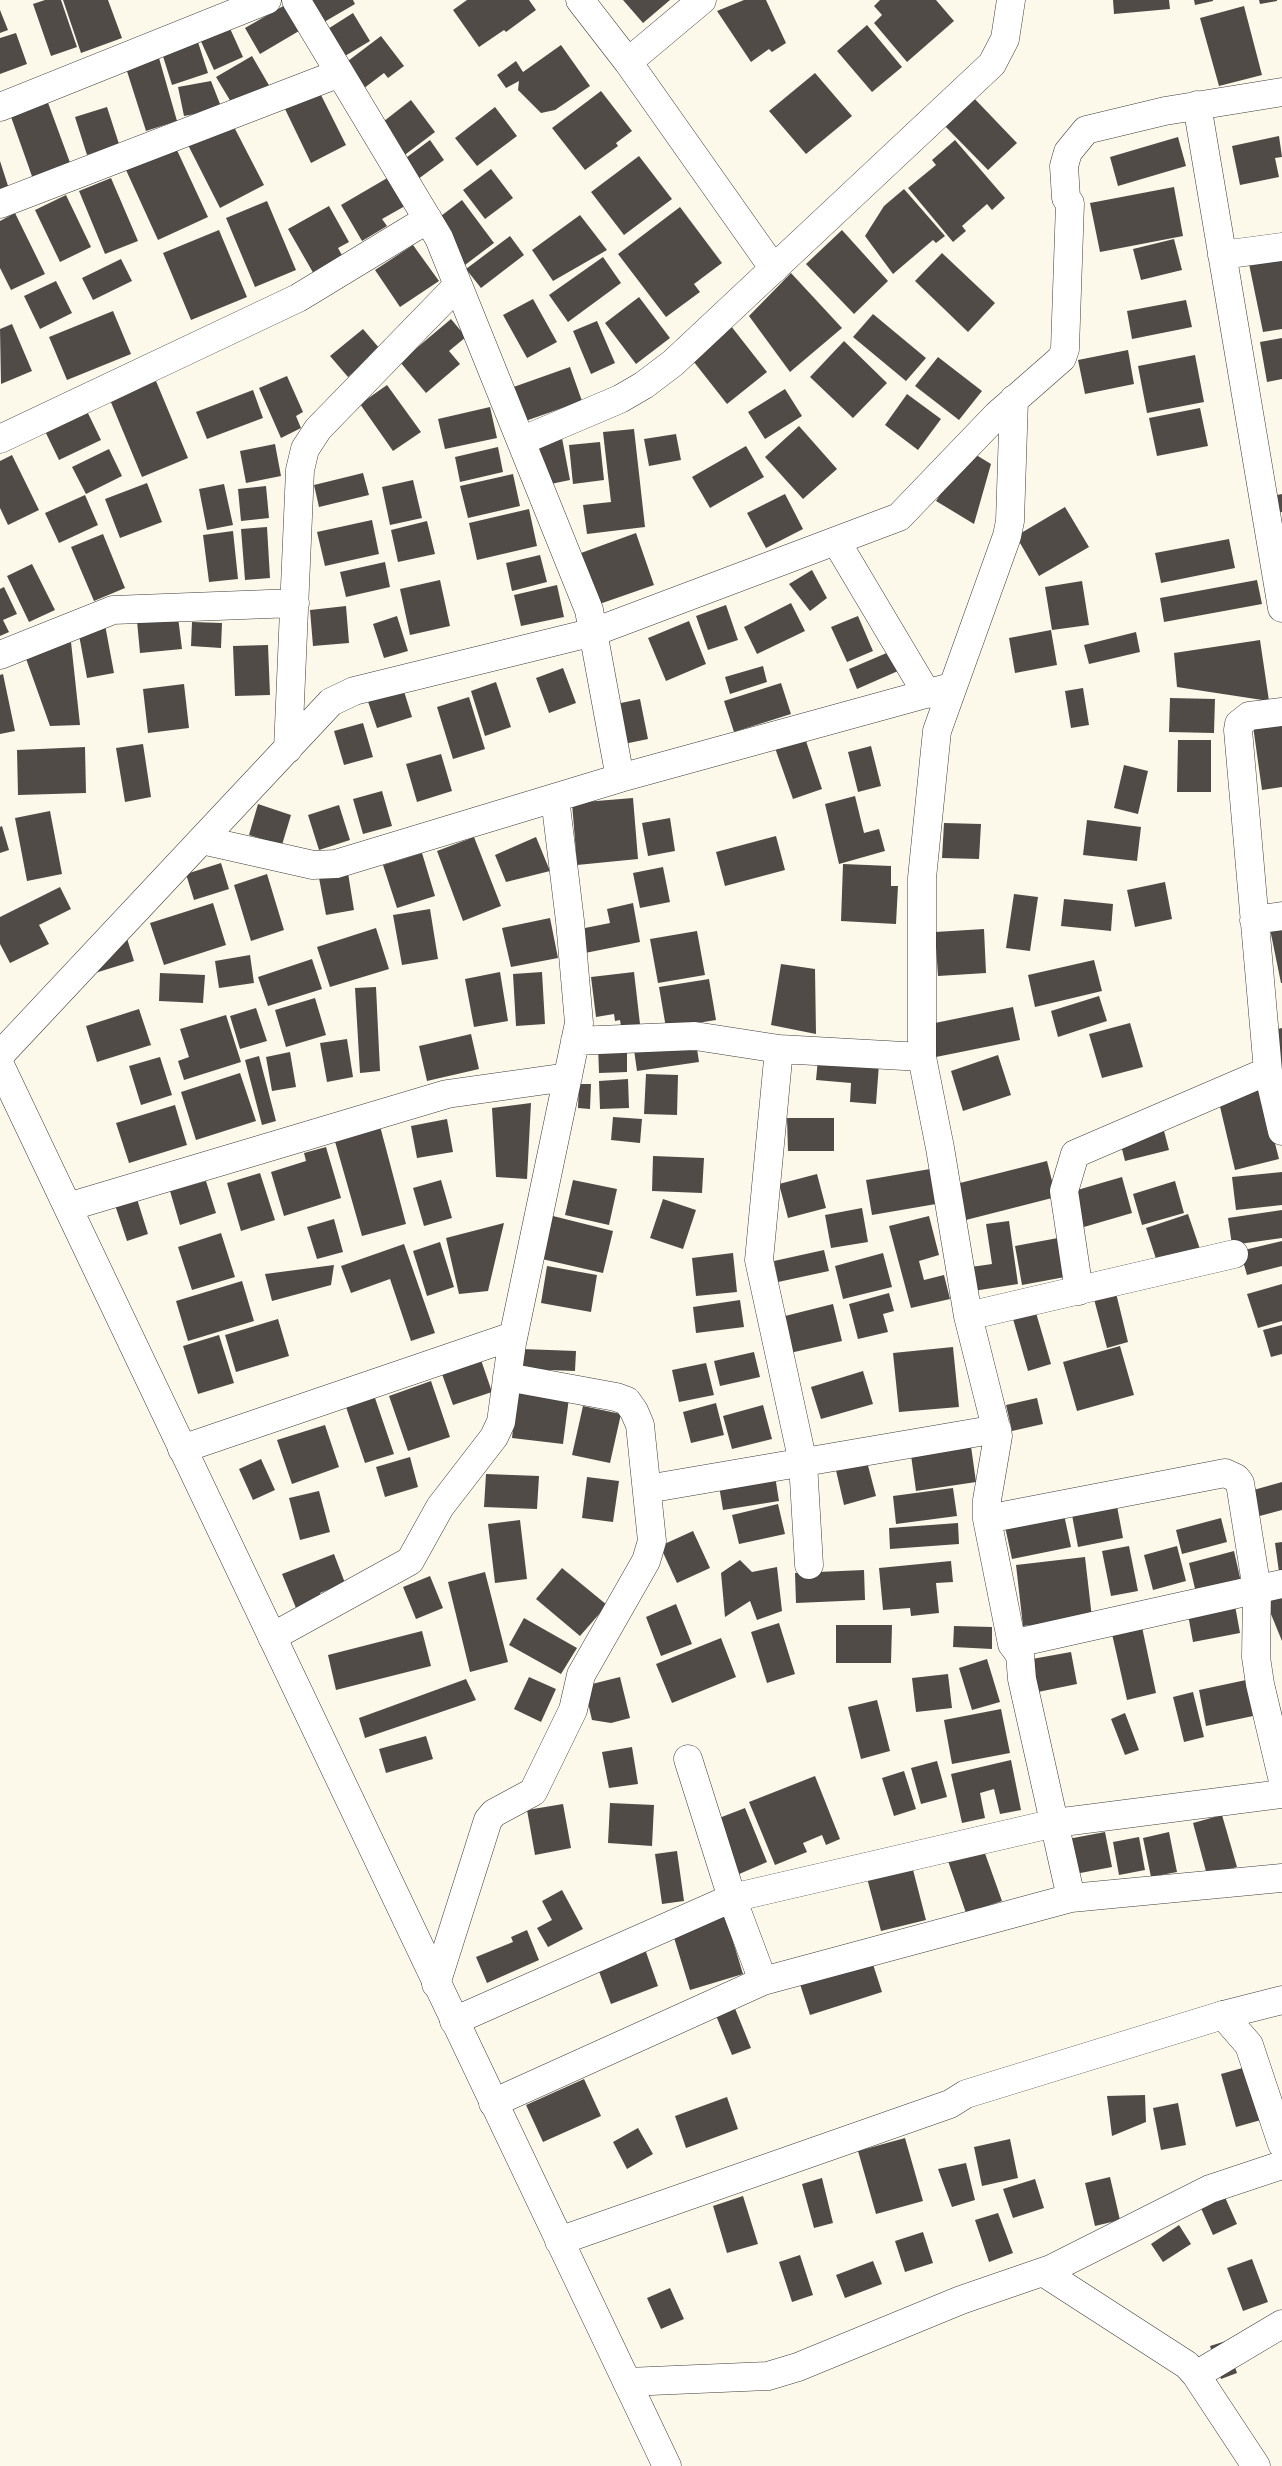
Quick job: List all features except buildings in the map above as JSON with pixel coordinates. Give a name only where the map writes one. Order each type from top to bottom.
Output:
[{"type":"street","points":[[0,107],[267,0]]},
{"type":"street","points":[[296,0],[439,238],[589,610],[620,778]]},
{"type":"street","points":[[580,0],[628,62],[774,269]]},
{"type":"street","points":[[628,62],[702,0]]},
{"type":"street","points":[[521,441],[620,399],[644,385],[673,363],[992,64],[1005,39],[1011,0]]},
{"type":"street","points":[[0,204],[340,73]]},
{"type":"street","points":[[0,1054],[332,702],[342,696],[594,632],[899,517],[908,510],[1022,392],[1062,358],[1064,349],[1070,203],[1066,198],[1064,166],[1068,152],[1086,130],[1197,105],[1282,92]]},
{"type":"street","points":[[1197,105],[1282,608]]},
{"type":"street","points":[[0,439],[298,298],[428,219]]},
{"type":"street","points":[[1222,255],[1282,247]]},
{"type":"street","points":[[288,749],[300,470],[305,449],[318,429],[458,285]]},
{"type":"street","points":[[1022,392],[1007,536],[939,690],[923,865],[922,1057],[940,1148],[968,1316],[998,1436],[987,1500],[987,1519],[1012,1644],[1020,1655],[1022,1679],[1071,1898]]},
{"type":"street","points":[[836,541],[939,690]]},
{"type":"street","points":[[0,655],[113,610],[295,603]]},
{"type":"street","points":[[202,840],[313,865],[336,864],[620,778],[939,690]]},
{"type":"street","points":[[1282,712],[1249,716],[1239,724],[1238,730],[1268,1071],[1282,1132]]},
{"type":"street","points":[[272,1637],[410,1561],[440,1508],[498,1431],[502,1417],[513,1336],[579,1023],[570,921],[555,798]]},
{"type":"street","points":[[1254,920],[1282,916]]},
{"type":"street","points":[[576,1041],[695,1036],[779,1049],[922,1057]]},
{"type":"street","points":[[779,1049],[759,1260],[803,1463],[809,1565]]},
{"type":"street","points":[[0,1065],[667,2466]]},
{"type":"street","points":[[1080,1291],[1064,1191],[1075,1154],[1268,1071]]},
{"type":"street","points":[[68,1208],[447,1094],[568,1077]]},
{"type":"street","points":[[968,1316],[1234,1254]]},
{"type":"street","points":[[182,1449],[513,1336]]},
{"type":"street","points":[[436,1984],[488,1820],[494,1813],[533,1792],[573,1710],[581,1676],[650,1551],[652,1541],[640,1425],[627,1401],[616,1397],[507,1376]]},
{"type":"street","points":[[647,1489],[997,1429]]},
{"type":"street","points":[[987,1519],[1225,1473],[1231,1474],[1240,1483],[1269,1587],[1256,1657],[1271,1682],[1282,1777]]},
{"type":"street","points":[[1012,1644],[1269,1587]]},
{"type":"street","points":[[688,1759],[732,1898],[763,1981]]},
{"type":"street","points":[[454,2021],[732,1898],[1055,1823],[1282,1794]]},
{"type":"street","points":[[493,2103],[763,1981],[1071,1898],[1282,1878]]},
{"type":"street","points":[[560,2241],[921,2112],[950,2104],[966,2094],[1223,2015],[1282,2000]]},
{"type":"street","points":[[1223,2015],[1249,2045],[1282,2144]]},
{"type":"street","points":[[627,2382],[768,2376],[781,2373],[961,2300],[1043,2272],[1210,2189],[1282,2165]]},
{"type":"street","points":[[1043,2272],[1187,2365],[1196,2375],[1256,2466]]},
{"type":"street","points":[[1196,2375],[1282,2324]]}]
